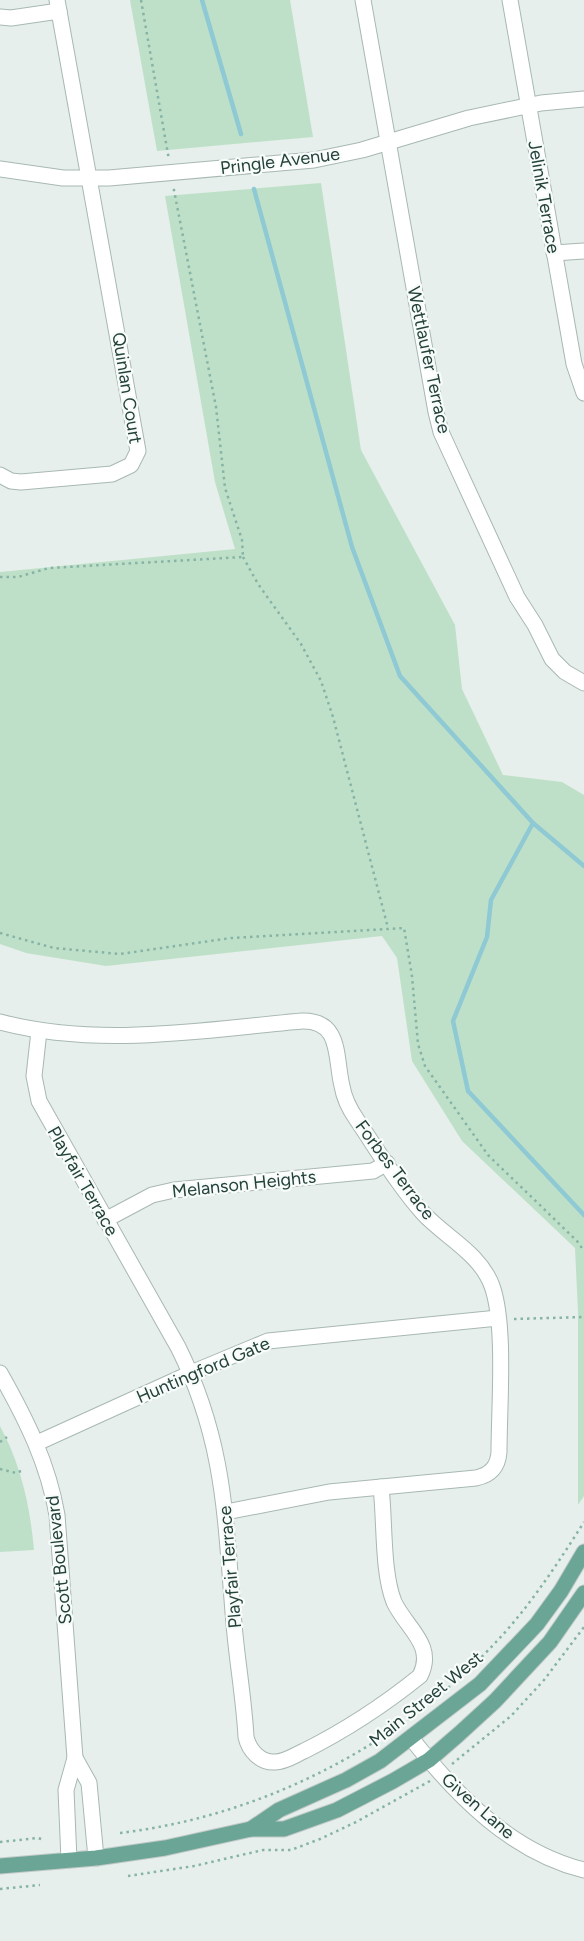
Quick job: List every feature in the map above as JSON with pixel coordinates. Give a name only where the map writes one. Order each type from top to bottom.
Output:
[{"type":"main road","name":"Main Street West","points":[[251,1829],[279,1810],[346,1780],[380,1761],[480,1684],[537,1624],[561,1591],[584,1552]]},
{"type":"main road","name":"Main Street West","points":[[0,1866],[96,1858],[165,1848],[251,1829],[284,1829],[318,1817],[379,1789],[428,1760],[494,1701],[550,1642],[584,1592]]},
{"type":"street","name":"Wettlaufer Terrace","points":[[363,0],[387,142],[441,432],[517,598],[535,624],[552,659],[565,672],[584,684]]},
{"type":"street","name":"Jelinik Terrace","points":[[510,0],[574,364],[584,393]]},
{"type":"street","points":[[0,17],[11,18],[58,6],[89,178]]},
{"type":"street","name":"Pringle Avenue","points":[[0,170],[63,178],[89,178],[296,162],[329,158],[452,122],[528,105],[584,100]]},
{"type":"street","name":"Quinlan Court","points":[[0,475],[11,481],[21,482],[112,474],[125,469],[137,455],[138,443],[89,178]]},
{"type":"street","points":[[554,253],[584,250]]},
{"type":"street","name":"Forbes Terrace","points":[[0,1022],[39,1031],[126,1037],[302,1021],[317,1022],[328,1029],[334,1040],[346,1100],[386,1163],[422,1212],[472,1256],[484,1270],[494,1291],[498,1318],[499,1452],[493,1470],[483,1477],[329,1492],[226,1512]]},
{"type":"street","name":"Playfair Terrace","points":[[39,1031],[34,1076],[39,1101],[191,1373],[211,1430],[226,1512],[234,1624],[246,1737],[251,1750],[259,1758],[276,1762],[319,1743],[363,1718],[420,1676],[426,1665],[422,1644],[397,1609],[390,1590],[381,1488]]},
{"type":"street","name":"Melanson Heights","points":[[105,1220],[138,1201],[159,1193],[373,1171],[386,1163]]},
{"type":"street","name":"Huntingford Gate","points":[[37,1443],[268,1340],[498,1318]]},
{"type":"street","name":"Scott Boulevard","points":[[0,1374],[37,1443],[51,1484],[57,1516],[75,1758],[66,1790],[69,1860]]},
{"type":"street","name":"Given Lane","points":[[411,1738],[440,1775],[500,1829],[563,1865],[584,1870]]},
{"type":"street","name":"Scott Boulevard","points":[[75,1758],[89,1783],[96,1858]]},
{"type":"path","points":[[141,0],[216,408],[225,488],[242,540],[243,557],[258,584],[301,644],[321,681],[333,717],[388,928]]},
{"type":"path","points":[[0,577],[18,577],[48,568],[243,557]]},
{"type":"path","points":[[0,933],[54,948],[120,954],[231,938],[404,928],[412,976],[418,1044],[425,1066],[488,1155],[578,1241],[584,1251]]},
{"type":"path","points":[[514,1319],[584,1317]]},
{"type":"path","points":[[0,1442],[7,1436]]},
{"type":"path","points":[[0,1469],[16,1473],[21,1471]]},
{"type":"path","points":[[0,1842],[38,1838],[44,1840]]},
{"type":"path","points":[[0,1888],[40,1886]]},
{"type":"green space","points":[[130,0],[290,0],[313,137],[157,151]]},
{"type":"green space","points":[[321,183],[361,450],[455,625],[462,689],[503,775],[562,782],[584,795],[584,1496],[578,1505],[578,1312],[575,1248],[462,1141],[412,1061],[397,958],[382,936],[106,966],[26,953],[0,944],[0,572],[235,549],[215,482],[165,196]]},
{"type":"green space","points":[[0,1426],[19,1471],[27,1502],[34,1550],[0,1552]]},
{"type":"waterway","points":[[202,0],[241,134]]},
{"type":"waterway","points":[[254,189],[352,547],[400,676],[533,823],[584,866]]},
{"type":"waterway","points":[[533,823],[491,900],[487,937],[453,1021],[468,1091],[584,1215]]}]
